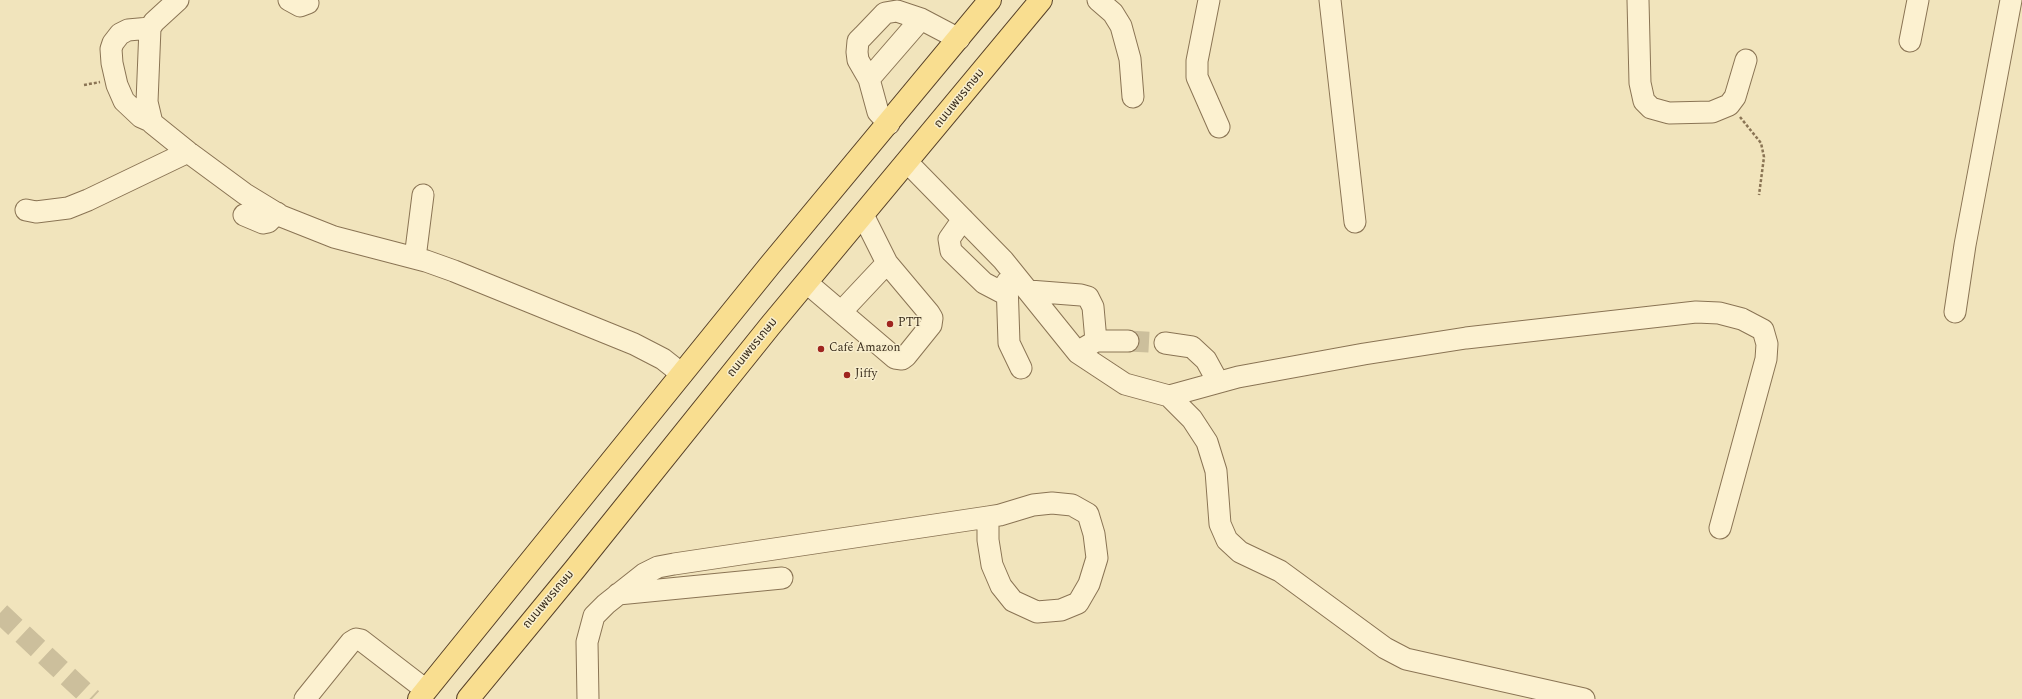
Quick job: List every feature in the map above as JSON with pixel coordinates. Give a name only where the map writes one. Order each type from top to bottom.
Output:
[{"type":"main road","points":[[422,695],[770,265],[889,124],[990,0]]},
{"type":"main road","name":"ถนนเพชรเกษม","points":[[468,699],[862,215],[908,163],[1041,0]]},
{"type":"street","points":[[150,121],[147,102],[150,28],[154,22],[178,0]]},
{"type":"street","points":[[1098,0],[1113,13],[1121,26],[1130,59],[1133,97]]},
{"type":"street","points":[[1209,0],[1197,61],[1197,77],[1219,127]]},
{"type":"street","points":[[1330,0],[1355,222]]},
{"type":"street","points":[[1638,0],[1640,83],[1644,101],[1651,108],[1669,113],[1712,112],[1729,105],[1735,97],[1746,60]]},
{"type":"street","points":[[1910,41],[1918,0]]},
{"type":"street","points":[[1955,312],[1965,245],[2011,0]]},
{"type":"street","points":[[889,124],[878,112],[869,79],[858,60],[858,42],[885,13],[891,11],[905,12],[959,38]]},
{"type":"street","points":[[869,79],[921,19]]},
{"type":"street","points":[[150,28],[128,30],[120,34],[113,43],[111,49],[112,63],[117,85],[124,101],[141,117],[150,121],[159,130],[246,194],[277,213],[305,227],[334,237],[415,258],[491,286],[634,344],[663,359],[682,374]]},
{"type":"street","points":[[26,210],[36,212],[68,208],[88,200],[188,152]]},
{"type":"street","points":[[908,163],[1007,265],[1078,352],[1125,384],[1169,396],[1192,419],[1207,442],[1216,472],[1220,524],[1227,540],[1240,552],[1280,571],[1385,648],[1406,659],[1584,699]]},
{"type":"street","points":[[415,258],[423,195]]},
{"type":"street","points":[[244,215],[263,223],[268,222],[277,213]]},
{"type":"street","points":[[807,283],[895,358],[902,359],[906,356],[931,325],[932,318],[887,263],[862,215]]},
{"type":"street","points":[[963,219],[949,239],[951,251],[984,283],[1007,295]]},
{"type":"street","points":[[841,312],[887,263]]},
{"type":"street","points":[[1007,265],[1009,343],[1021,368]]},
{"type":"street","points":[[1029,291],[1088,297],[1093,307],[1096,341]]},
{"type":"street","points":[[1169,396],[1238,377],[1364,354],[1474,338],[1696,312],[1719,313],[1742,319],[1763,330],[1767,344],[1766,359],[1720,528]]},
{"type":"street","points":[[1078,352],[1096,341],[1128,341]]},
{"type":"street","points":[[1165,343],[1192,347],[1206,360],[1218,382]]},
{"type":"street","points":[[588,699],[587,642],[594,616],[617,594],[644,574],[658,567],[988,517],[1052,503],[1072,505],[1088,514],[1094,534],[1097,558],[1089,584],[1078,603],[1061,610],[1036,612],[1013,601],[1001,586],[992,565],[988,540],[988,517]]},
{"type":"street","points":[[617,594],[782,578]]},
{"type":"street","points":[[305,699],[351,642],[356,639],[361,640],[422,695]]},
{"type":"path","points":[[1729,105],[1761,143],[1764,157],[1759,195]]},
{"type":"tunnel","points":[[1128,341],[1165,343]]},
{"type":"tunnel","points":[[0,613],[92,699]]},
{"type":"place","name":"PTT","points":[[890,324]]},
{"type":"place","name":"Café Amazon","points":[[821,349]]},
{"type":"place","name":"Jiffy","points":[[847,375]]}]
